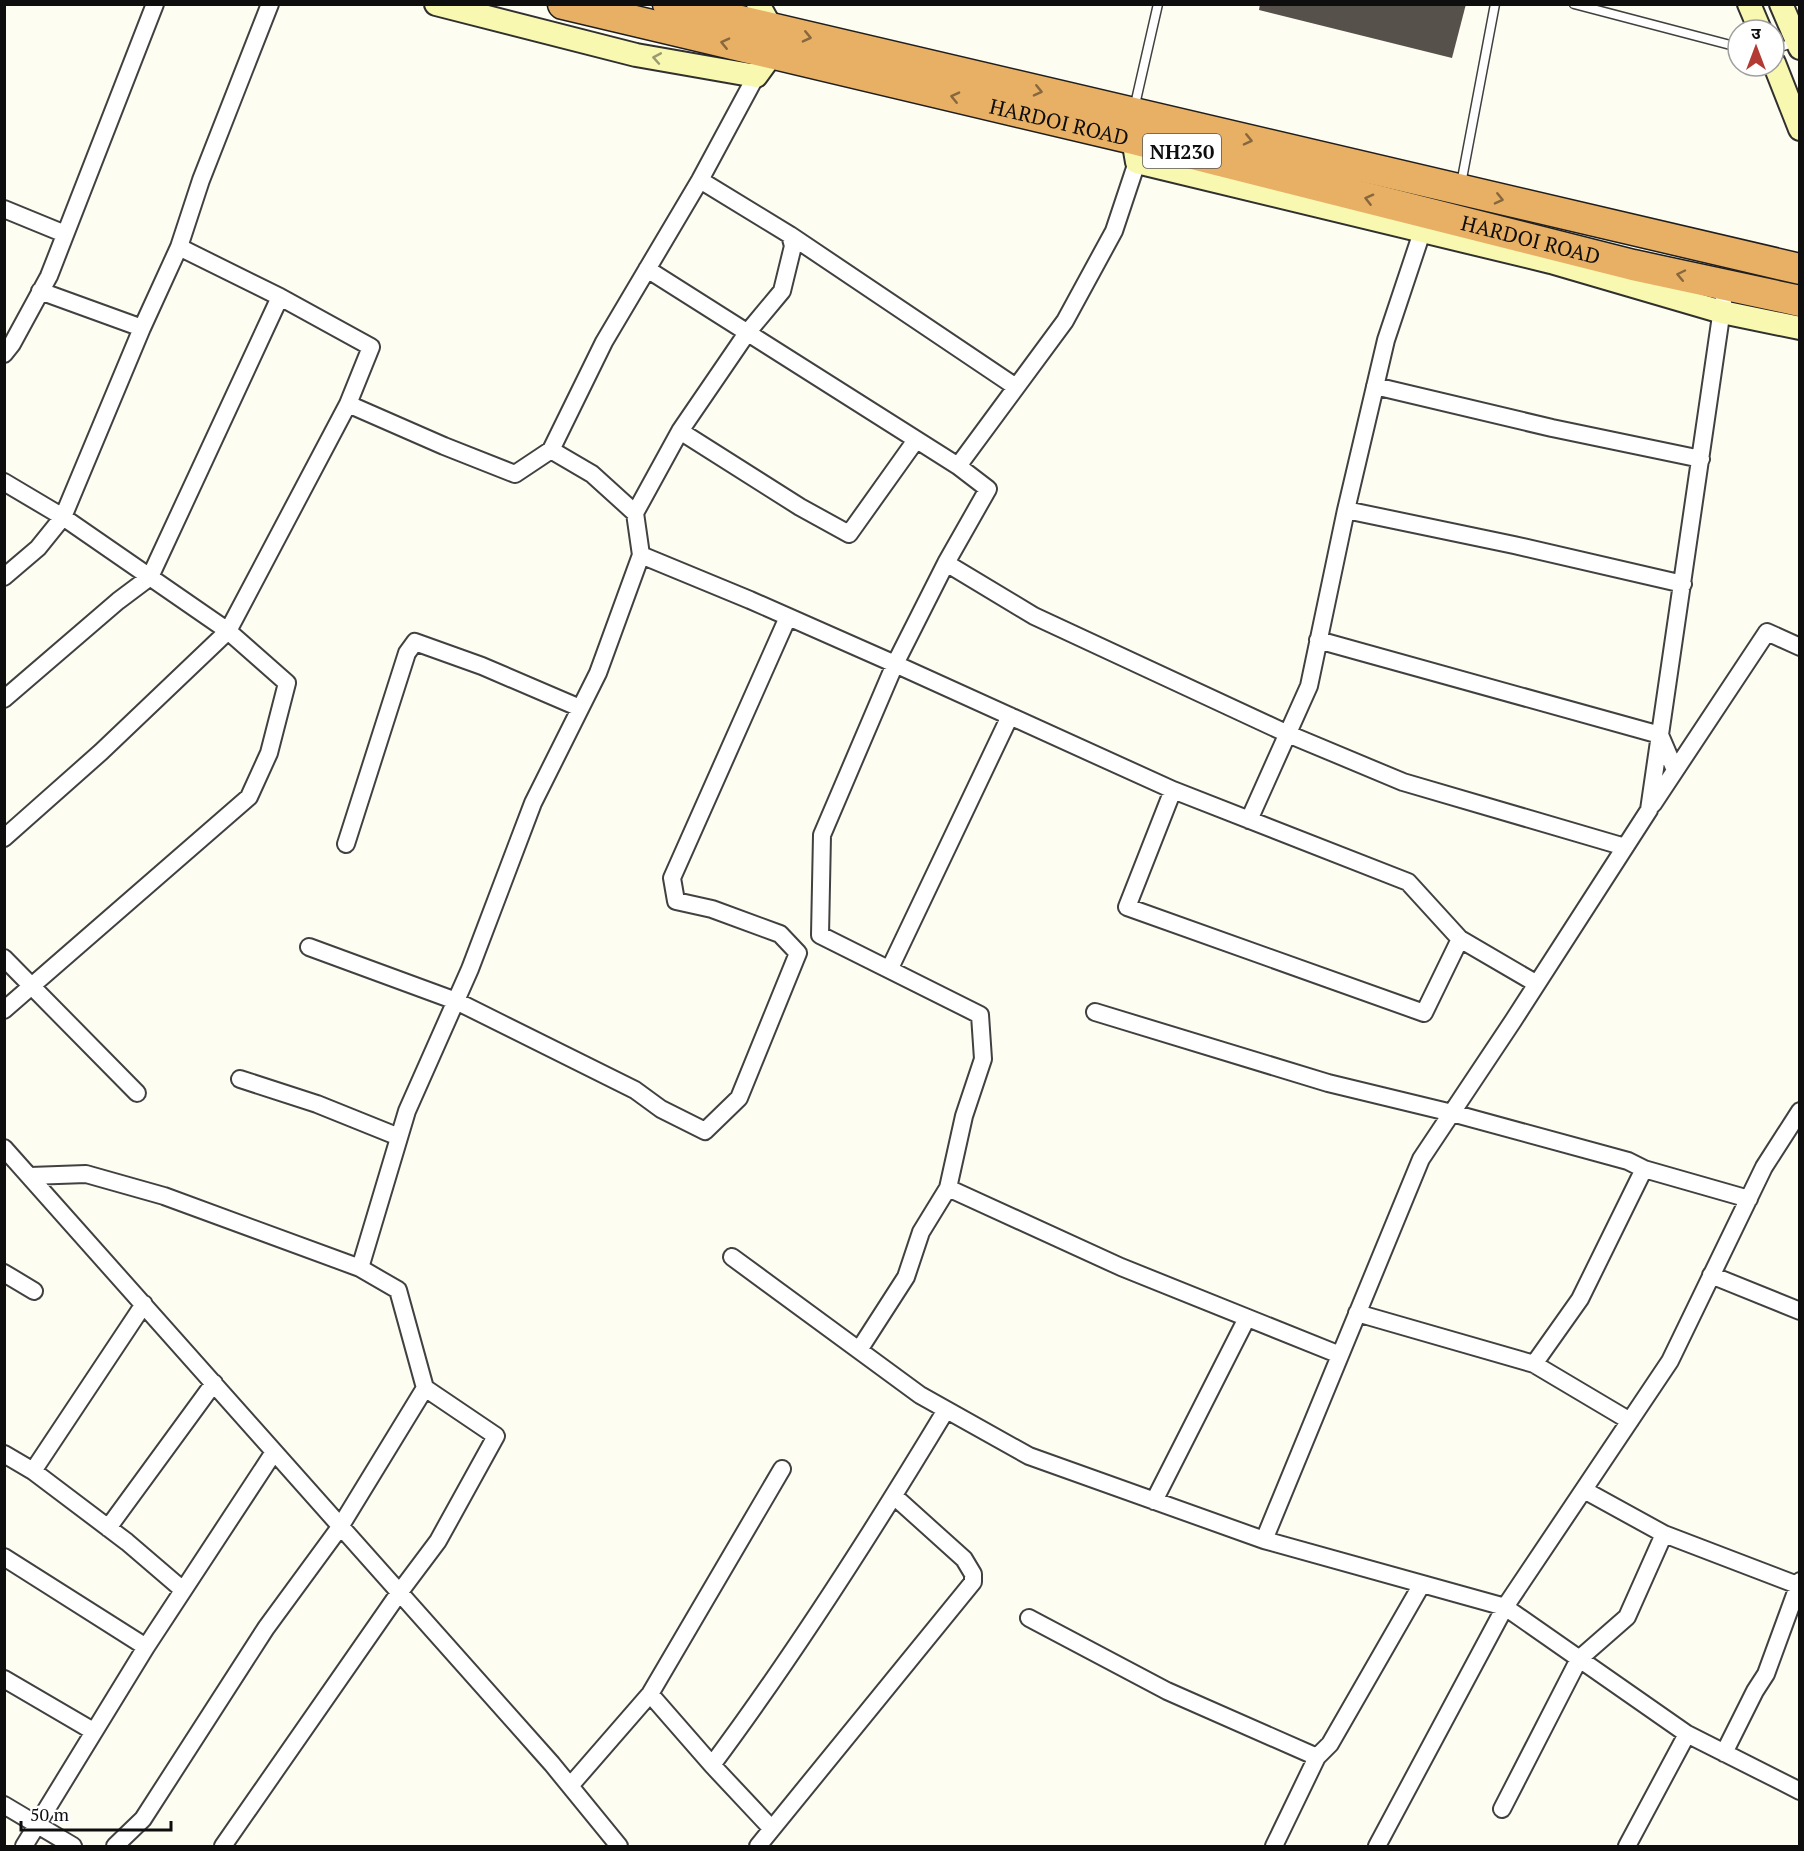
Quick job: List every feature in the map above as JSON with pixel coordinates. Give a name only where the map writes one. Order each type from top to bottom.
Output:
[{"type":"highway","name":"HARDOI ROAD","points":[[563,4],[764,41],[1633,265],[1724,299],[1800,301]]},
{"type":"highway","name":"HARDOI ROAD","points":[[668,4],[764,41]]},
{"type":"highway","name":"HARDOI ROAD","points":[[1134,138],[1460,190],[1800,269]]},
{"type":"street","points":[[4,354],[11,332],[49,276],[155,4]]},
{"type":"street","points":[[4,577],[38,548],[63,517],[142,328],[179,247],[201,180],[270,4]]},
{"type":"street","points":[[436,4],[636,54],[764,41]]},
{"type":"street","points":[[1749,4],[1755,18]]},
{"type":"street","points":[[1781,4],[1798,45]]},
{"type":"street","points":[[348,404],[515,474],[551,450],[604,342],[700,180],[764,41]]},
{"type":"street","points":[[1780,78],[1800,129]]},
{"type":"street","points":[[958,466],[1065,321],[1114,231],[1134,138],[1422,232],[1724,299],[1800,328]]},
{"type":"street","points":[[700,180],[790,235],[1016,387]]},
{"type":"street","points":[[4,209],[65,234]]},
{"type":"street","points":[[1249,820],[1309,686],[1346,510],[1386,340],[1422,232]]},
{"type":"street","points":[[360,1268],[407,1111],[470,969],[533,803],[598,673],[641,555],[635,513],[680,431],[747,333],[782,291],[793,246],[790,235]]},
{"type":"street","points":[[4,838],[101,752],[228,631],[348,404],[370,347],[280,297],[179,247]]},
{"type":"street","points":[[647,269],[958,466],[988,489],[946,563],[895,664],[822,835],[820,935],[980,1015],[983,1059],[964,1116],[948,1188],[921,1232],[906,1277],[858,1350]]},
{"type":"street","points":[[40,291],[142,328]]},
{"type":"street","points":[[4,699],[117,601],[150,577],[280,297]]},
{"type":"street","points":[[1649,810],[1724,299]]},
{"type":"street","points":[[1375,386],[1552,428],[1701,459]]},
{"type":"street","points":[[680,431],[800,507],[849,534],[916,440]]},
{"type":"street","points":[[551,450],[592,474],[635,513]]},
{"type":"street","points":[[4,482],[63,517],[228,631],[287,683],[269,753],[249,797],[4,1010]]},
{"type":"street","points":[[1346,510],[1514,545],[1683,584]]},
{"type":"street","points":[[641,555],[895,664],[1173,790],[1408,882],[1461,939],[1537,984]]},
{"type":"street","points":[[946,563],[1034,616],[1288,734],[1403,782],[1625,847]]},
{"type":"street","points":[[309,947],[456,1001],[635,1090],[661,1109],[705,1131],[739,1098],[798,953],[780,934],[712,909],[676,901],[672,878],[788,617]]},
{"type":"street","points":[[1264,1540],[1421,1159],[1767,632],[1800,647]]},
{"type":"street","points":[[1318,640],[1660,735]]},
{"type":"street","points":[[346,844],[407,653],[415,642],[482,666],[580,708]]},
{"type":"street","points":[[890,968],[1010,716]]},
{"type":"street","points":[[1660,735],[1675,770]]},
{"type":"street","points":[[1173,790],[1127,907],[1424,1013],[1461,939]]},
{"type":"street","points":[[4,958],[137,1093]]},
{"type":"street","points":[[1095,1012],[1328,1083],[1452,1113],[1628,1161],[1644,1169],[1749,1199]]},
{"type":"street","points":[[240,1079],[317,1104],[399,1137]]},
{"type":"street","points":[[1377,1846],[1505,1607],[1670,1361],[1764,1167],[1800,1111]]},
{"type":"street","points":[[4,1148],[570,1786],[619,1846]]},
{"type":"street","points":[[1534,1364],[1580,1299],[1644,1169]]},
{"type":"street","points":[[30,1176],[86,1174],[164,1196],[360,1268],[398,1290],[425,1388],[496,1436],[438,1541],[399,1593],[223,1846]]},
{"type":"street","points":[[948,1188],[1120,1267],[1340,1354]]},
{"type":"street","points":[[732,1257],[920,1395],[1029,1456],[1264,1540],[1505,1607],[1687,1734],[1800,1791]]},
{"type":"street","points":[[4,1272],[34,1292]]},
{"type":"street","points":[[1712,1275],[1800,1311]]},
{"type":"street","points":[[33,1471],[144,1304]]},
{"type":"street","points":[[1357,1313],[1534,1364],[1630,1421]]},
{"type":"street","points":[[1154,1501],[1247,1318]]},
{"type":"street","points":[[108,1528],[214,1383]]},
{"type":"street","points":[[115,1846],[143,1819],[266,1628],[340,1527],[425,1388]]},
{"type":"street","points":[[712,1765],[758,1703],[867,1540],[946,1410]]},
{"type":"street","points":[[24,1846],[146,1647],[274,1452]]},
{"type":"street","points":[[4,1454],[33,1471],[108,1528],[183,1590]]},
{"type":"street","points":[[570,1786],[650,1694],[782,1469]]},
{"type":"street","points":[[1584,1490],[1664,1534],[1799,1584],[1766,1674],[1724,1753]]},
{"type":"street","points":[[758,1846],[974,1582],[974,1574],[964,1559],[894,1496]]},
{"type":"street","points":[[1502,1809],[1579,1659],[1627,1617],[1664,1534]]},
{"type":"street","points":[[4,1557],[146,1647]]},
{"type":"street","points":[[1274,1846],[1317,1756],[1330,1744],[1422,1584]]},
{"type":"street","points":[[1029,1618],[1167,1691],[1317,1756]]},
{"type":"street","points":[[4,1679],[93,1731]]},
{"type":"street","points":[[650,1694],[772,1829]]},
{"type":"street","points":[[1628,1846],[1687,1734]]},
{"type":"street","points":[[4,1805],[73,1846]]},
{"type":"lane","points":[[1134,138],[1158,4]]},
{"type":"lane","points":[[1460,190],[1495,4]]},
{"type":"lane","points":[[1574,4],[1726,44]]},
{"type":"building","points":[[1260,4],[1466,4],[1452,58],[1259,10]]}]
